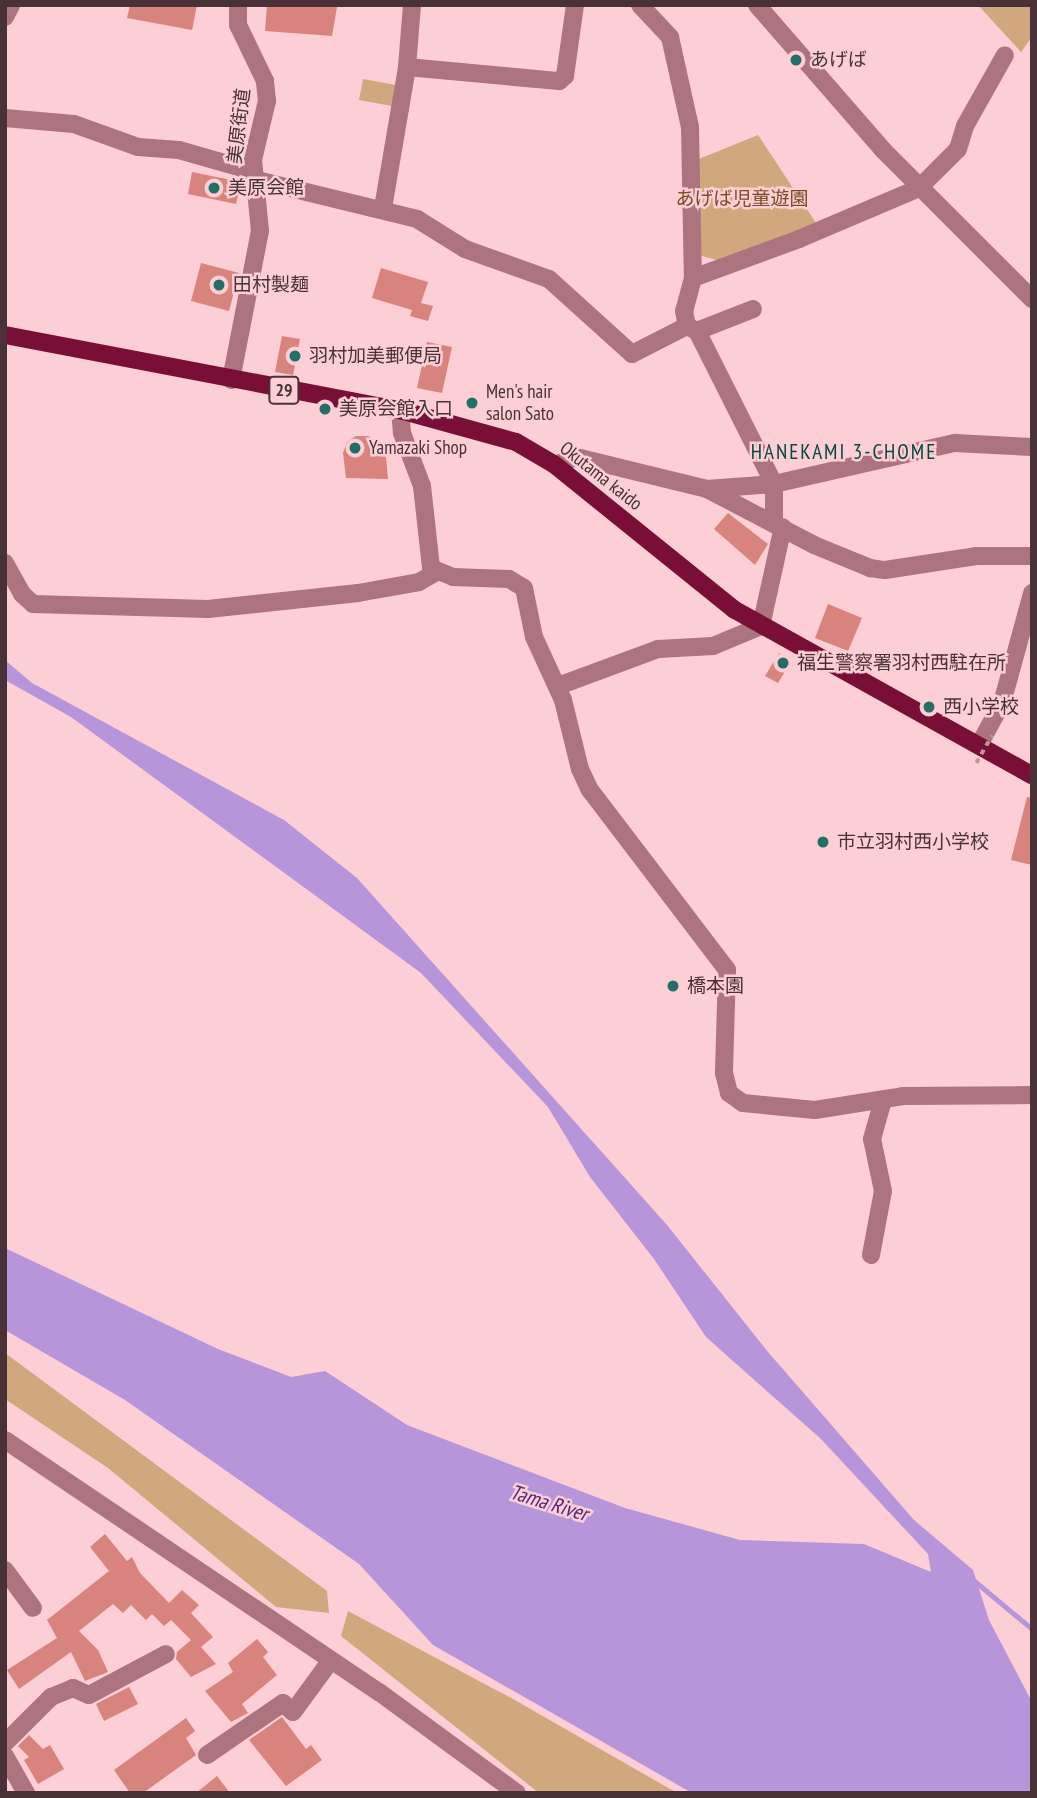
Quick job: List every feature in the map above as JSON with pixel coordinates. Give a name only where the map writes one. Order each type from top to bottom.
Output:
[{"type":"main road","name":"Okutama kaido","points":[[5,335],[400,410],[495,433],[555,465],[723,601],[761,626],[1032,775]]},
{"type":"street","points":[[5,17],[11,5]]},
{"type":"street","name":"美原街道","points":[[231,380],[260,231],[255,176],[266,91],[243,44],[238,5]]},
{"type":"street","points":[[383,208],[407,67],[412,5]]},
{"type":"street","points":[[407,67],[559,81],[565,76],[575,5]]},
{"type":"street","points":[[558,685],[658,649],[713,646],[761,626],[778,524],[774,484],[684,311],[693,278],[690,127],[670,37],[640,5]]},
{"type":"street","points":[[757,5],[919,188],[1032,299]]},
{"type":"street","points":[[693,278],[799,240],[919,188],[958,149],[965,126],[1005,55]]},
{"type":"street","points":[[5,118],[74,124],[138,147],[179,150],[255,176],[417,219],[466,249],[549,279],[632,354],[692,329],[753,309]]},
{"type":"street","points":[[400,410],[402,433],[422,486],[429,563],[436,572]]},
{"type":"street","points":[[707,489],[774,484],[955,443],[1032,447]]},
{"type":"street","points":[[555,465],[576,457],[707,489],[814,545],[885,570],[976,556],[1032,556]]},
{"type":"street","points":[[5,563],[22,594],[33,604],[208,609],[358,593],[419,582],[436,572],[519,583],[526,593],[538,650],[558,685],[590,790],[727,970],[724,1073],[729,1093],[743,1103],[815,1110],[955,1093],[1032,1095]]},
{"type":"street","points":[[982,748],[1002,703],[1032,593]]},
{"type":"street","points":[[871,1255],[883,1191],[872,1139],[883,1100]]},
{"type":"street","points":[[5,1440],[331,1660],[517,1793]]},
{"type":"street","points":[[5,1570],[33,1608]]},
{"type":"street","points":[[5,1743],[51,1697],[73,1688],[89,1695],[166,1654]]},
{"type":"street","points":[[207,1755],[282,1703],[293,1712],[331,1660]]},
{"type":"street","points":[[5,1756],[23,1780],[26,1793]]},
{"type":"green space","points":[[978,5],[1032,5],[1032,37],[1021,52]]},
{"type":"green space","points":[[363,79],[396,85],[392,106],[359,100]]},
{"type":"green space","name":"あげば児童遊園","points":[[758,135],[816,223],[717,260],[702,256],[696,237],[694,161]]},
{"type":"green space","points":[[5,1353],[327,1591],[329,1613],[276,1607],[108,1468],[5,1399]]},
{"type":"green space","points":[[348,1611],[513,1699],[677,1793],[539,1793],[341,1636]]},
{"type":"water","name":"Tama River","points":[[5,660],[32,683],[284,820],[357,878],[667,1225],[768,1352],[914,1520],[973,1570],[989,1620],[1032,1702],[1032,1793],[692,1793],[433,1645],[359,1564],[125,1400],[5,1330],[5,1248],[218,1349],[291,1377],[325,1371],[407,1425],[625,1508],[740,1540],[864,1544],[931,1572],[928,1554],[821,1439],[706,1337],[654,1259],[590,1177],[548,1107],[421,973],[71,717],[5,680]]},
{"type":"building","points":[[130,5],[197,5],[192,30],[127,18]]},
{"type":"building","points":[[267,5],[337,7],[332,36],[265,31]]},
{"type":"building","name":"美原会館","points":[[192,172],[241,182],[236,204],[188,194]]},
{"type":"building","points":[[201,263],[239,273],[229,311],[191,301]]},
{"type":"building","points":[[381,268],[428,282],[421,303],[433,306],[428,321],[410,316],[412,310],[372,298]]},
{"type":"building","points":[[282,336],[300,339],[293,375],[275,372]]},
{"type":"building","points":[[427,342],[452,347],[442,393],[417,388]]},
{"type":"building","points":[[356,436],[368,436],[385,447],[388,479],[346,478],[343,453],[347,442]]},
{"type":"building","points":[[728,513],[768,544],[755,565],[714,529]]},
{"type":"building","points":[[828,604],[862,618],[848,651],[815,638]]},
{"type":"building","points":[[779,653],[792,660],[778,683],[765,676]]},
{"type":"building","points":[[1027,797],[1032,798],[1032,865],[1011,860]]},
{"type":"building","points":[[105,1534],[127,1561],[132,1557],[140,1573],[169,1603],[182,1590],[199,1605],[191,1613],[213,1637],[201,1647],[216,1664],[191,1677],[176,1659],[177,1652],[191,1640],[171,1620],[164,1626],[152,1614],[146,1620],[131,1605],[123,1613],[113,1604],[79,1631],[98,1650],[108,1672],[85,1681],[71,1652],[19,1689],[7,1670],[57,1638],[47,1620],[109,1571],[90,1547]]},
{"type":"building","points":[[257,1639],[268,1652],[263,1657],[277,1675],[242,1704],[248,1713],[231,1722],[205,1691],[233,1672],[228,1663]]},
{"type":"building","points":[[129,1687],[138,1704],[104,1721],[96,1704]]},
{"type":"building","points":[[282,1717],[306,1749],[311,1745],[322,1760],[286,1786],[249,1740]]},
{"type":"building","points":[[186,1718],[195,1731],[186,1738],[196,1755],[143,1793],[130,1793],[114,1770]]},
{"type":"building","points":[[29,1735],[43,1749],[50,1745],[64,1769],[38,1784],[24,1760],[29,1757],[18,1746]]},
{"type":"building","points":[[217,1776],[230,1793],[196,1793]]},
{"type":"waterway","points":[[972,1579],[1032,1629]]},
{"type":"place","name":"あげば","points":[[796,60]]},
{"type":"place","name":"美原会館","points":[[214,188]]},
{"type":"place","name":"田村製麺","points":[[219,285]]},
{"type":"place","name":"羽村加美郵便局","points":[[295,356]]},
{"type":"place","name":"Men's hair salon Sato","points":[[472,403]]},
{"type":"place","name":"美原会館入口","points":[[325,409]]},
{"type":"place","name":"Yamazaki Shop","points":[[355,448]]},
{"type":"place","name":"福生警察署羽村西駐在所","points":[[783,663]]},
{"type":"place","name":"西小学校","points":[[929,707]]},
{"type":"place","name":"市立羽村西小学校","points":[[823,842]]},
{"type":"place","name":"橋本園","points":[[673,986]]},
{"type":"district","name":"HANEKAMI 3-CHOME","points":[[844,452]]}]
